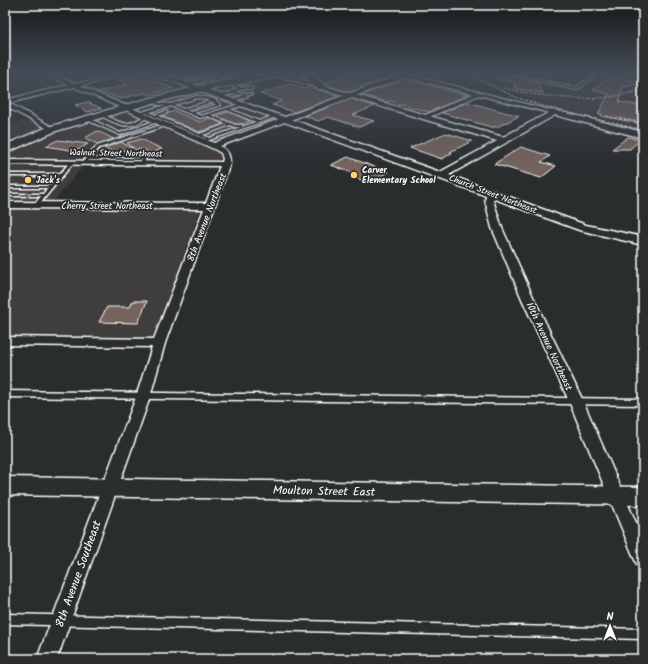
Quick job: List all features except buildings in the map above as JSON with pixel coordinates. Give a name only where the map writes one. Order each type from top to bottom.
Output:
[{"type":"main road","points":[[5,149],[52,129],[138,105]]},
{"type":"street","points":[[9,105],[52,129]]},
{"type":"street","points":[[121,105],[149,116],[166,125],[204,139],[319,105]]},
{"type":"street","name":"Church Street Northeast","points":[[246,105],[442,175],[583,228],[643,242]]},
{"type":"street","points":[[385,105],[504,140]]},
{"type":"street","points":[[425,117],[452,105]]},
{"type":"street","points":[[526,105],[643,134]]},
{"type":"street","points":[[442,175],[554,112]]},
{"type":"street","name":"8th Avenue Northeast","points":[[108,488],[143,397],[159,343],[226,164],[226,154],[221,149],[204,139]]},
{"type":"street","name":"Walnut Street Northeast","points":[[5,162],[71,163],[85,161],[226,164]]},
{"type":"street","name":"10th Avenue Northeast","points":[[491,193],[489,200],[497,228],[528,299],[576,401],[643,559]]},
{"type":"street","name":"Cherry Street Northeast","points":[[5,205],[210,206]]},
{"type":"street","points":[[5,341],[159,343]]},
{"type":"street","name":"Moulton Street East","points":[[5,486],[643,496]]},
{"type":"street","name":"8th Avenue Southeast","points":[[47,659],[108,488]]},
{"type":"lane","points":[[102,115],[127,125],[136,124],[171,105],[201,118],[240,105]]},
{"type":"lane","points":[[173,111],[198,105]]},
{"type":"lane","points":[[191,113],[219,105]]},
{"type":"lane","points":[[227,109],[258,121]]},
{"type":"lane","points":[[88,119],[120,134],[149,116],[166,112]]},
{"type":"lane","points":[[208,115],[238,126],[281,117]]},
{"type":"lane","points":[[149,116],[204,139],[235,130],[258,121]]},
{"type":"lane","points":[[204,139],[231,124]]},
{"type":"lane","points":[[85,161],[98,147],[166,125]]},
{"type":"lane","points":[[226,126],[235,130]]},
{"type":"lane","points":[[36,205],[71,163]]},
{"type":"lane","points":[[5,175],[61,175]]},
{"type":"lane","points":[[5,187],[51,188]]},
{"type":"lane","points":[[5,195],[44,195]]},
{"type":"lane","points":[[5,394],[143,397],[643,402]]},
{"type":"lane","points":[[5,619],[61,619],[643,634]]},
{"type":"shaded area","points":[[152,105],[236,105],[275,119],[205,144],[219,152],[221,162],[87,162],[51,204],[55,210],[200,210],[154,339],[5,337],[5,126],[28,120],[53,134]]},
{"type":"shaded area","points":[[548,105],[643,105],[643,128]]},
{"type":"railway","points":[[540,105],[643,130]]},
{"type":"railway","points":[[606,116],[643,123]]},
{"type":"place","name":"Carver Elementary School","points":[[354,175]]},
{"type":"place","name":"Jack's","points":[[28,180]]}]
